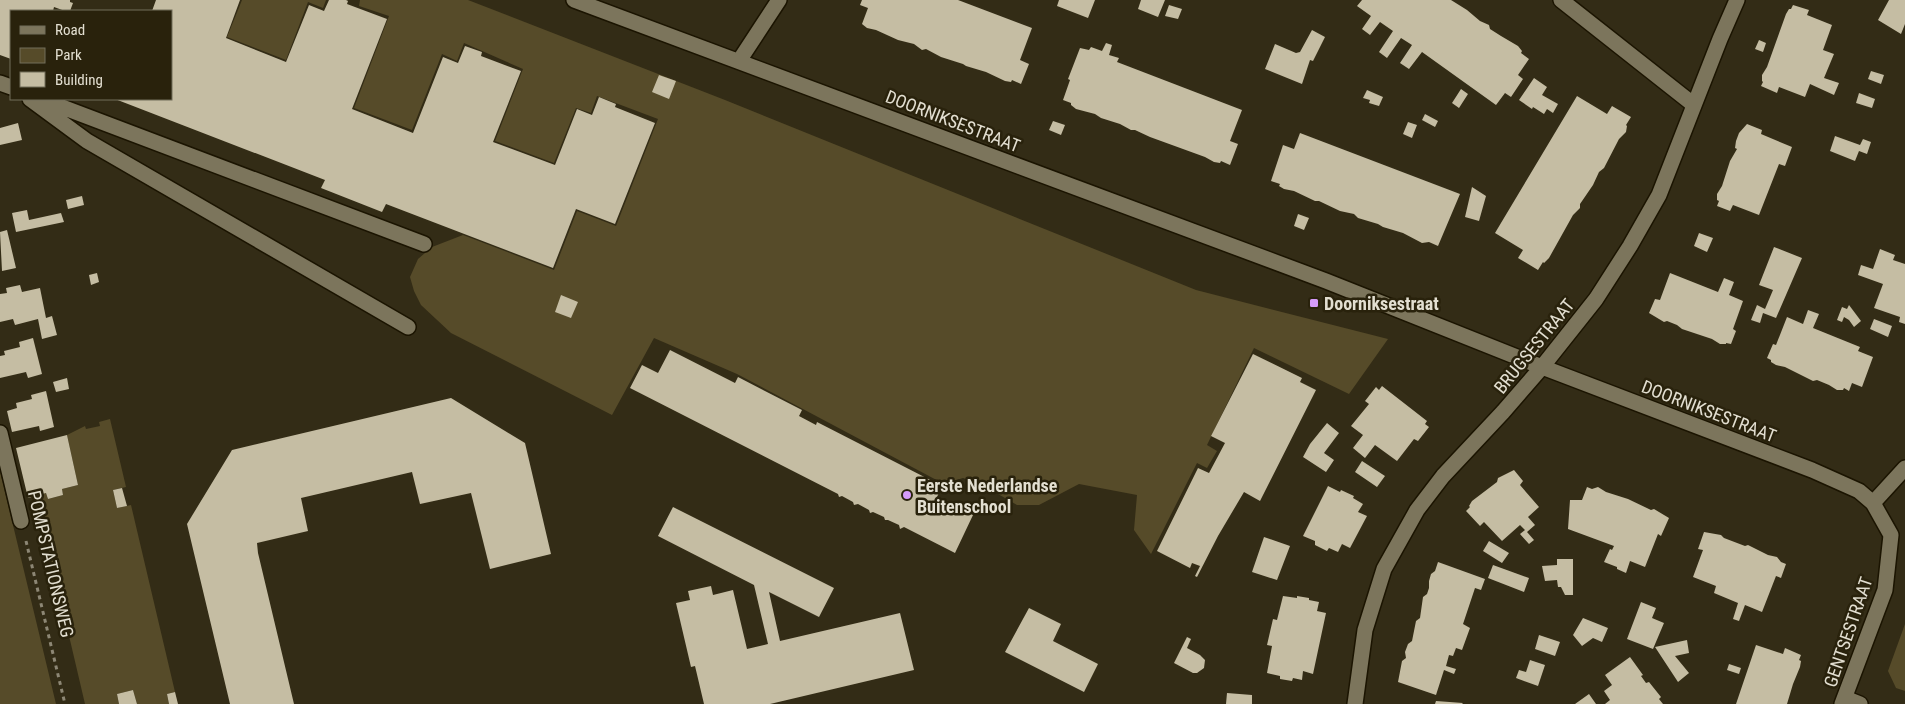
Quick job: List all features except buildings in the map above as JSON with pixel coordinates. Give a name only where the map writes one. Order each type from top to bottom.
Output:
[{"type":"street","name":"DOORNIKSESTRAAT","points":[[574,0],[1326,281],[1542,367],[1812,470],[1859,491],[1873,503]]},
{"type":"street","points":[[739,61],[779,0]]},
{"type":"street","points":[[1561,0],[1694,105]]},
{"type":"street","name":"BRUGSESTRAAT","points":[[1355,704],[1365,630],[1384,569],[1422,503],[1443,476],[1542,367],[1596,299],[1650,212],[1666,180],[1720,39],[1737,0]]},
{"type":"street","points":[[31,100],[86,140],[408,327]]},
{"type":"street","points":[[44,100],[424,244]]},
{"type":"street","name":"POMPSTATIONSWEG","points":[[0,433],[21,521]]},
{"type":"street","points":[[1873,503],[1905,468]]},
{"type":"street","name":"GENTSESTRAAT","points":[[1844,701],[1885,590],[1891,535],[1873,503]]},
{"type":"street","points":[[1844,701],[1860,704]]},
{"type":"path","name":"POMPSTATIONSWEG","points":[[21,521],[65,704]]},
{"type":"green space","points":[[242,0],[326,0],[323,8],[308,2],[286,60],[227,37]]},
{"type":"green space","points":[[360,0],[468,0],[725,100],[1196,290],[1388,339],[1349,394],[1254,348],[1207,445],[1217,451],[1207,468],[1197,463],[1151,554],[1134,530],[1137,495],[1079,484],[1039,505],[1017,505],[981,484],[963,478],[944,484],[737,374],[654,338],[612,415],[451,333],[421,305],[410,277],[418,259],[432,247],[463,235],[554,270],[577,211],[616,226],[658,119],[597,96],[591,113],[576,108],[554,163],[495,141],[523,69],[464,43],[457,61],[442,54],[412,130],[354,108],[389,16],[359,6]]},
{"type":"green space","points":[[110,419],[126,487],[113,490],[117,508],[131,505],[175,692],[167,694],[169,704],[137,704],[133,690],[117,694],[119,704],[85,704],[36,495],[46,493],[48,499],[63,495],[62,489],[78,485],[67,435],[85,426],[86,429],[100,426],[99,422]]},
{"type":"green space","points":[[0,471],[56,704],[0,704]]},
{"type":"green space","points":[[1905,624],[1905,691],[1896,688],[1888,671]]},
{"type":"place","name":"Doorniksestraat","points":[[1314,303]]},
{"type":"place","name":"Eerste Nederlandse Buitenschool","points":[[907,495]]}]
